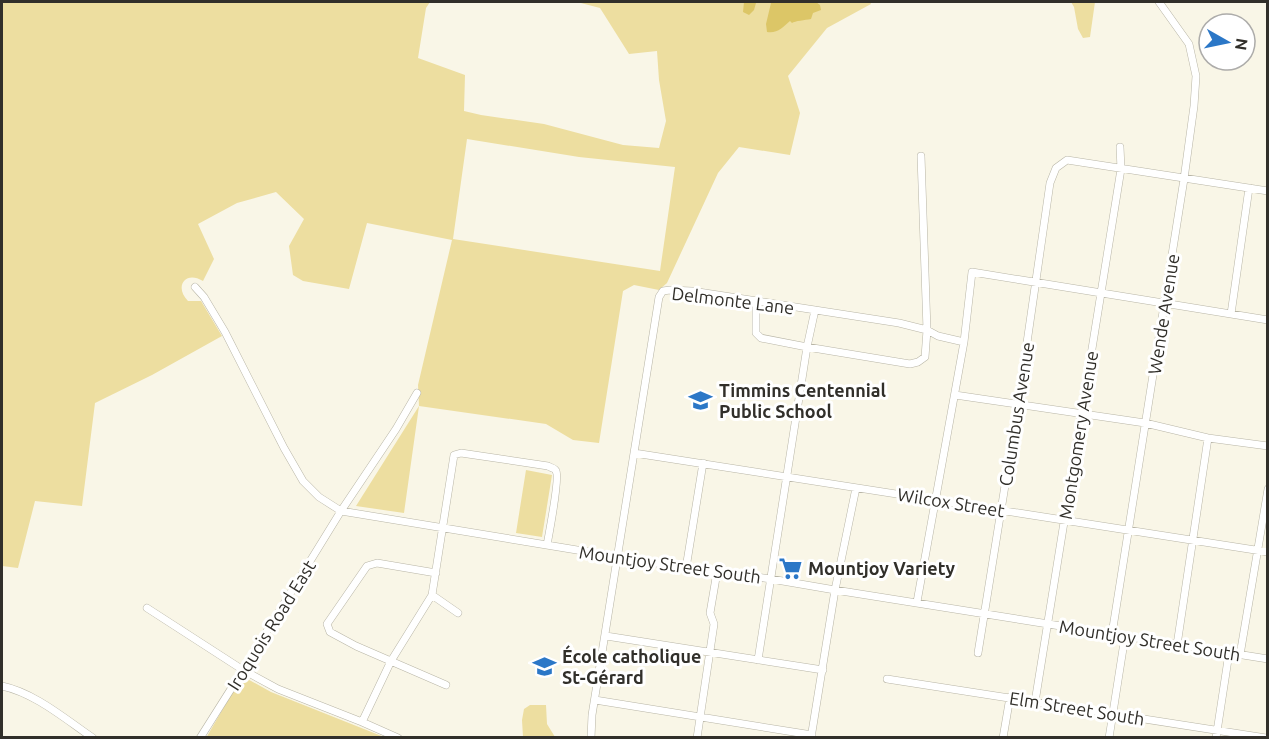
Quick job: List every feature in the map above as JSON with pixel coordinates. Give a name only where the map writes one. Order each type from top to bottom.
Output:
[{"type":"street","name":"Wende Avenue","points":[[1112,634],[1194,106],[1196,76],[1189,44],[1159,2]]},
{"type":"street","name":"Montgomery Avenue","points":[[1035,702],[1121,169],[1120,147]]},
{"type":"street","points":[[756,301],[756,333],[761,338],[910,364],[925,357],[927,330],[921,156]]},
{"type":"street","name":"Columbus Avenue","points":[[978,652],[1018,405],[1050,183],[1056,168],[1067,160],[1268,191]]},
{"type":"street","points":[[1231,314],[1249,188]]},
{"type":"street","points":[[917,603],[964,342],[972,272],[1268,320]]},
{"type":"street","name":"Mountjoy Street South","points":[[195,287],[204,297],[225,332],[303,481],[319,497],[341,511],[686,568],[771,579],[1268,659]]},
{"type":"street","name":"Delmonte Lane","points":[[634,453],[659,297],[663,291],[692,291],[898,323],[964,342]]},
{"type":"street","points":[[758,660],[807,347],[815,310]]},
{"type":"street","name":"Iroquois Road East","points":[[200,738],[417,393]]},
{"type":"street","points":[[955,395],[1145,423],[1208,438],[1268,446]]},
{"type":"street","points":[[1177,645],[1208,438]]},
{"type":"street","points":[[362,722],[391,661],[432,595],[454,455],[460,453],[555,469],[557,473],[547,545]]},
{"type":"street","points":[[591,738],[634,453]]},
{"type":"street","name":"Wilcox Street","points":[[634,453],[1268,552]]},
{"type":"street","points":[[686,568],[703,463]]},
{"type":"street","points":[[595,700],[811,736],[835,590],[856,488]]},
{"type":"street","points":[[1240,655],[1268,489]]},
{"type":"street","points":[[436,573],[376,563],[367,566],[327,624],[330,632],[356,646],[446,686]]},
{"type":"street","points":[[697,738],[714,624],[710,613],[717,572]]},
{"type":"street","points":[[432,595],[458,613]]},
{"type":"street","points":[[147,608],[243,670],[278,689],[398,738]]},
{"type":"street","points":[[606,636],[823,670]]},
{"type":"street","points":[[1109,738],[1125,636]]},
{"type":"street","points":[[1216,734],[1229,653]]},
{"type":"street","name":"Elm Street South","points":[[887,679],[1112,713],[1216,734],[1266,738]]},
{"type":"street","points":[[2,686],[42,703],[93,738]]},
{"type":"street","points":[[1003,738],[1010,698]]},
{"type":"shaded area","points":[[2,2],[430,2],[426,8],[418,58],[465,75],[464,111],[544,124],[623,145],[659,148],[666,121],[657,51],[629,54],[600,8],[577,2],[870,2],[871,4],[827,28],[788,76],[800,113],[790,155],[739,147],[718,173],[667,283],[659,290],[634,285],[623,291],[599,443],[573,440],[546,424],[419,406],[418,385],[452,240],[367,223],[349,289],[303,281],[293,275],[289,246],[304,219],[276,192],[237,203],[198,224],[214,259],[203,281],[197,278],[187,279],[182,290],[188,301],[201,301],[222,336],[152,375],[95,403],[82,506],[35,501],[18,568],[2,566]],"holes":[[[467,139],[579,157],[675,167],[660,271],[453,239]]]},
{"type":"shaded area","points":[[744,2],[759,2],[749,15],[743,12]]},
{"type":"shaded area","points":[[816,2],[820,5],[821,10],[813,13],[811,19],[792,23],[790,21],[777,31],[767,32],[766,24],[771,3]]},
{"type":"shaded area","points":[[1071,2],[1095,2],[1090,37],[1083,38],[1078,29]]},
{"type":"shaded area","points":[[419,406],[404,513],[356,506]]},
{"type":"shaded area","points":[[526,470],[552,475],[542,537],[516,533]]},
{"type":"shaded area","points":[[242,676],[271,692],[384,737],[206,738]]},
{"type":"shaded area","points":[[530,705],[546,705],[547,724],[555,737],[523,737],[524,709]]},
{"type":"place","name":"Timmins Centennial Public School","points":[[701,400]]},
{"type":"place","name":"Mountjoy Variety","points":[[790,568]]},
{"type":"place","name":"École catholique St-Gérard","points":[[544,666]]}]
